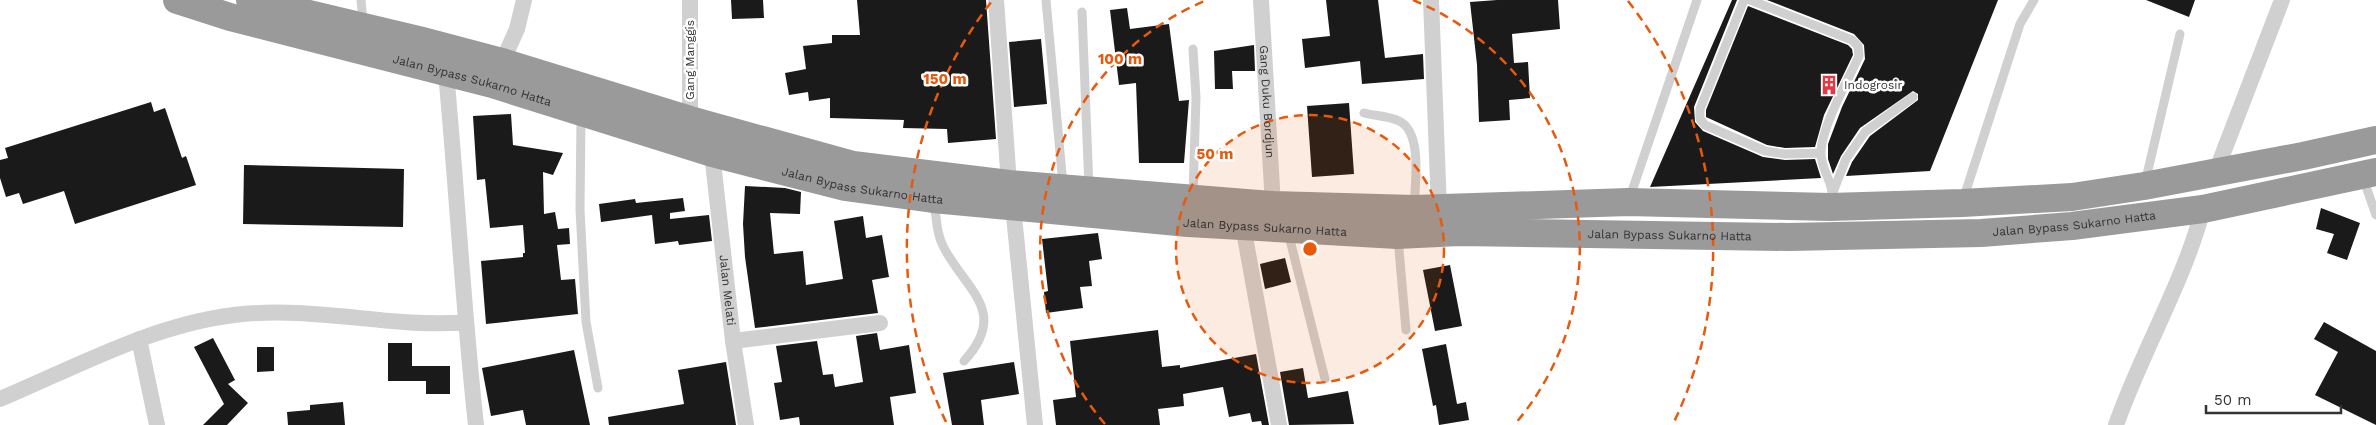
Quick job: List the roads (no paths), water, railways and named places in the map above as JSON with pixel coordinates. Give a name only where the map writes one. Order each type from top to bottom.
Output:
[{"type":"highway","name":"Jalan Bypass Sukarno Hatta","points":[[177,0],[230,17],[446,73],[497,73]]},
{"type":"highway","name":"Jalan Bypass Sukarno Hatta","points":[[250,0],[420,40],[497,73],[542,88],[690,120],[853,165],[1011,195],[1188,223],[1397,235],[1459,232],[1788,237],[1981,233],[2072,226],[2203,209],[2369,173]]},
{"type":"highway","name":"Jalan Bypass Sukarno Hatta","points":[[542,88],[580,114],[651,133],[712,153],[845,187],[933,199],[1011,195],[1063,187],[1089,191],[1273,205],[1426,209],[1628,202],[1673,204],[1832,200],[1962,203],[2072,197],[2215,174],[2376,140]]},
{"type":"highway","points":[[1628,202],[1628,235]]},
{"type":"highway","points":[[1673,204],[1673,236]]},
{"type":"street","points":[[497,73],[517,29],[524,0]]},
{"type":"street","name":"Gang Manggis","points":[[690,0],[690,120]]},
{"type":"street","points":[[996,0],[1011,195],[1035,425]]},
{"type":"street","name":"Gang Duku Bordjun","points":[[1261,0],[1273,205]]},
{"type":"street","points":[[1426,209],[1431,0]]},
{"type":"street","points":[[2215,174],[2282,0]]},
{"type":"street","points":[[446,73],[456,177],[465,324],[476,425]]},
{"type":"street","name":"Jalan Melati","points":[[712,153],[733,341],[746,425]]},
{"type":"street","points":[[2116,425],[2129,387],[2187,262],[2203,209]]},
{"type":"street","points":[[1243,226],[1279,425]]},
{"type":"street","points":[[0,399],[139,339],[192,323],[235,315],[315,314],[406,322],[465,324]]},
{"type":"street","points":[[733,341],[880,323]]},
{"type":"street","points":[[139,339],[157,425]]},
{"type":"lane","points":[[361,0],[363,28]]},
{"type":"lane","points":[[1046,0],[1063,187]]},
{"type":"lane","points":[[1628,202],[1697,0]]},
{"type":"lane","points":[[1744,0],[1700,109],[1700,119],[1705,125],[1765,152],[1785,154],[1821,153]]},
{"type":"lane","points":[[1750,0],[1852,40],[1858,46],[1859,56],[1827,126],[1821,153],[1832,200]]},
{"type":"lane","points":[[1962,203],[2020,24],[2034,0]]},
{"type":"lane","points":[[1082,12],[1089,191]]},
{"type":"lane","points":[[2144,186],[2180,34]]},
{"type":"lane","points":[[1193,49],[1196,124],[1193,198]]},
{"type":"lane","points":[[1832,200],[1846,159],[1865,132],[1913,97]]},
{"type":"lane","points":[[1364,113],[1400,121],[1409,130],[1414,144],[1417,169],[1426,209]]},
{"type":"lane","points":[[580,114],[580,210],[586,322],[598,388]]},
{"type":"lane","points":[[2369,173],[2376,214]]},
{"type":"lane","points":[[933,199],[936,227],[944,247],[981,302],[985,318],[974,350],[964,361]]},
{"type":"lane","points":[[1287,229],[1325,379]]},
{"type":"lane","points":[[1397,235],[1406,330]]},
{"type":"place","name":"Indogrosir","points":[[1829,85]]}]
